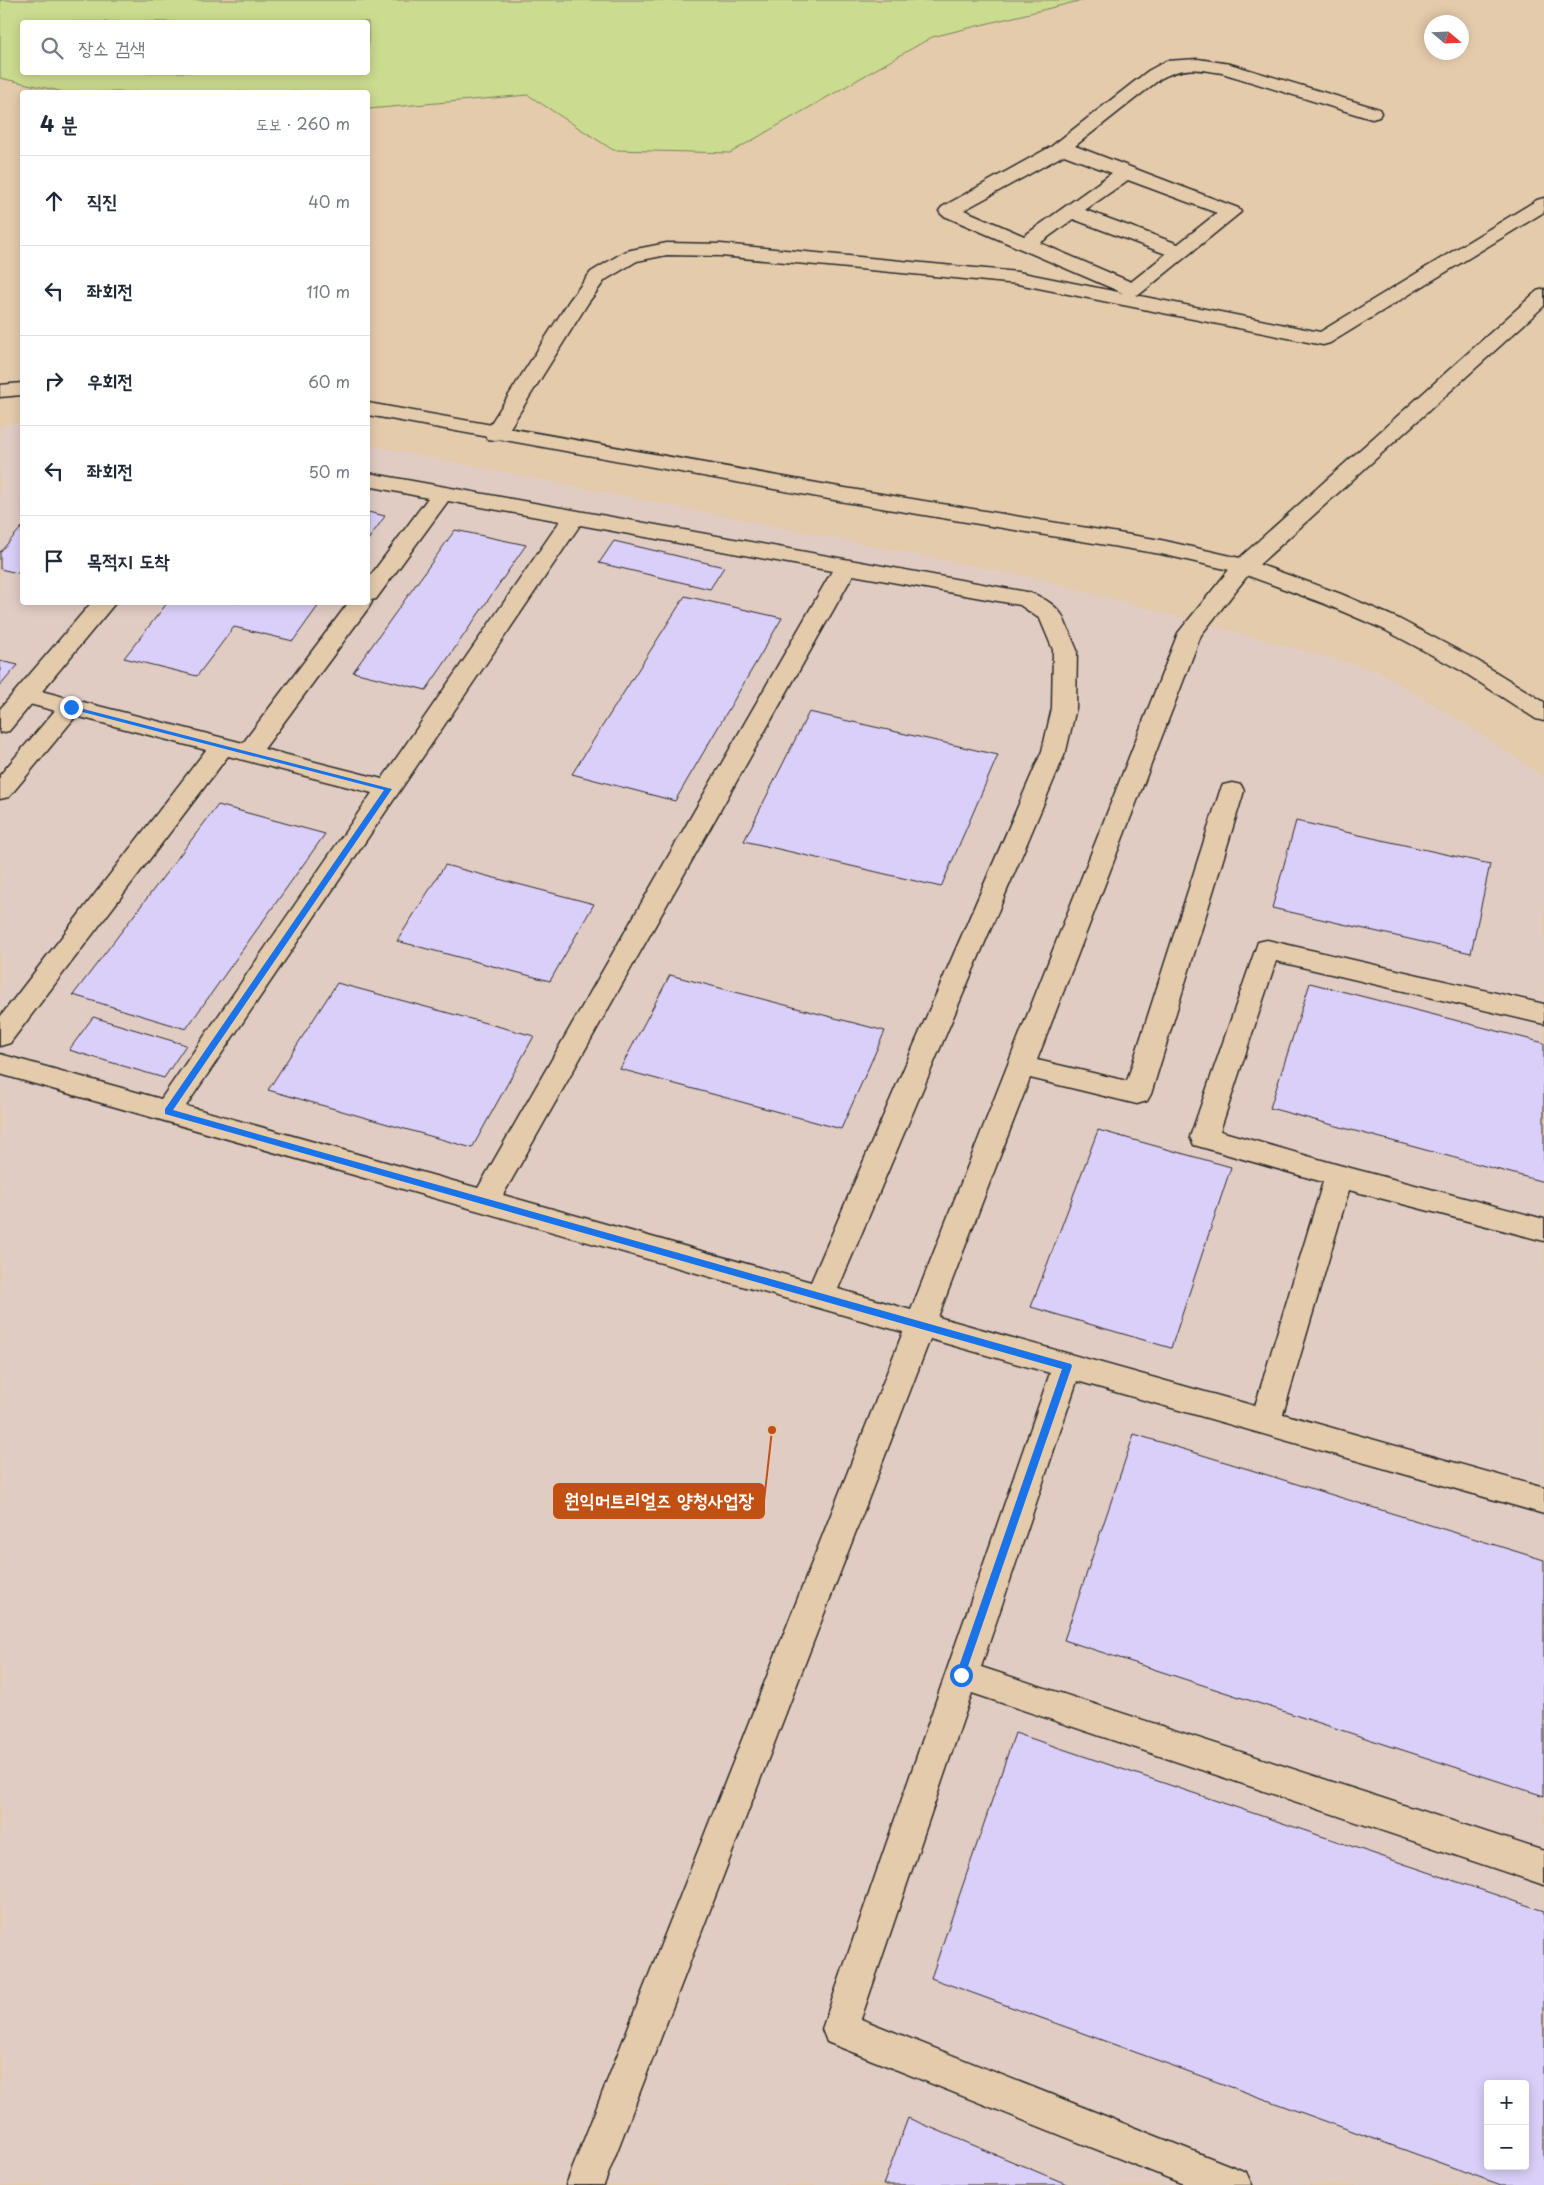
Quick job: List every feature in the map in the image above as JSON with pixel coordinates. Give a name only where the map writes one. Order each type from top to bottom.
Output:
[{"type":"street","points":[[1131,295],[1026,244],[949,211],[1062,148],[1154,74],[1172,65],[1198,64],[1224,68],[1372,113]]},
{"type":"street","points":[[1062,148],[1231,212],[1180,252],[1131,295]]},
{"type":"street","points":[[1026,244],[1126,172]]},
{"type":"street","points":[[495,434],[579,301],[598,276],[631,256],[667,248],[731,250],[1018,278],[1131,295],[1323,339],[1544,204]]},
{"type":"street","points":[[1072,212],[1180,252]]},
{"type":"street","points":[[585,2185],[1190,633],[1244,566],[1544,295]]},
{"type":"street","points":[[0,391],[20,389]]},
{"type":"street","points":[[370,409],[495,434],[845,495],[1161,547],[1244,566],[1333,599],[1391,624],[1470,666],[1544,713]]},
{"type":"street","points":[[370,480],[1028,598],[1050,615],[1065,650],[1064,708],[1054,751],[820,1296]]},
{"type":"street","points":[[370,591],[443,493]]},
{"type":"street","points":[[168,1111],[574,517]]},
{"type":"street","points":[[485,1202],[846,566]]},
{"type":"street","points":[[0,725],[102,605]]},
{"type":"street","points":[[248,753],[359,605]]},
{"type":"street","points":[[26,695],[389,789]]},
{"type":"street","points":[[0,791],[71,707]]},
{"type":"street","points":[[0,1036],[222,746]]},
{"type":"street","points":[[1021,1066],[1137,1094],[1232,791]]},
{"type":"street","points":[[1544,1014],[1267,948],[1204,1137],[1339,1176],[1544,1230]]},
{"type":"street","points":[[0,1064],[1544,1501]]},
{"type":"street","points":[[1265,1422],[1339,1176]]},
{"type":"street","points":[[1067,1366],[840,2029],[1233,2185]]},
{"type":"street","points":[[961,1675],[1544,1868]]},
{"type":"shaded area","points":[[20,423],[20,605],[370,605],[370,445],[1039,579],[1379,671],[1475,730],[1544,777],[1544,2185],[0,2185],[0,427]]},
{"type":"green space","points":[[0,0],[1083,0],[932,37],[730,153],[613,150],[528,95],[370,109],[370,90],[55,90],[0,78]]},
{"type":"building","points":[[370,512],[385,516],[370,537]]},
{"type":"building","points":[[20,529],[20,574],[0,569],[0,552]]},
{"type":"building","points":[[455,530],[526,545],[426,690],[353,672]]},
{"type":"building","points":[[614,541],[724,567],[710,589],[599,563]]},
{"type":"building","points":[[685,596],[782,618],[675,801],[572,774]]},
{"type":"building","points":[[166,605],[319,605],[293,641],[234,627],[197,676],[124,658]]},
{"type":"building","points":[[0,661],[18,665],[0,686]]},
{"type":"building","points":[[809,712],[998,755],[941,887],[744,841]]},
{"type":"building","points":[[218,805],[325,834],[186,1029],[73,995]]},
{"type":"building","points":[[1296,821],[1490,864],[1471,953],[1272,908]]},
{"type":"building","points":[[445,865],[594,904],[550,981],[397,941]]},
{"type":"building","points":[[670,975],[885,1031],[841,1129],[620,1069]]},
{"type":"building","points":[[337,983],[534,1036],[472,1148],[268,1090]]},
{"type":"building","points":[[1310,983],[1544,1043],[1544,1182],[1270,1108]]},
{"type":"building","points":[[93,1017],[186,1045],[164,1078],[69,1050]]},
{"type":"building","points":[[1098,1130],[1231,1167],[1171,1348],[1031,1307]]},
{"type":"building","points":[[1134,1434],[1544,1560],[1544,1796],[1064,1640]]},
{"type":"building","points":[[1015,1733],[1544,1911],[1544,2185],[1501,2185],[931,1978]]},
{"type":"building","points":[[908,2118],[1069,2185],[883,2185]]},
{"type":"place","name":"원익머트리얼즈 양청사업장","points":[[772,1430]]},
{"type":"route","points":[[71,707],[389,789],[168,1111],[1067,1366],[961,1675]]}]
